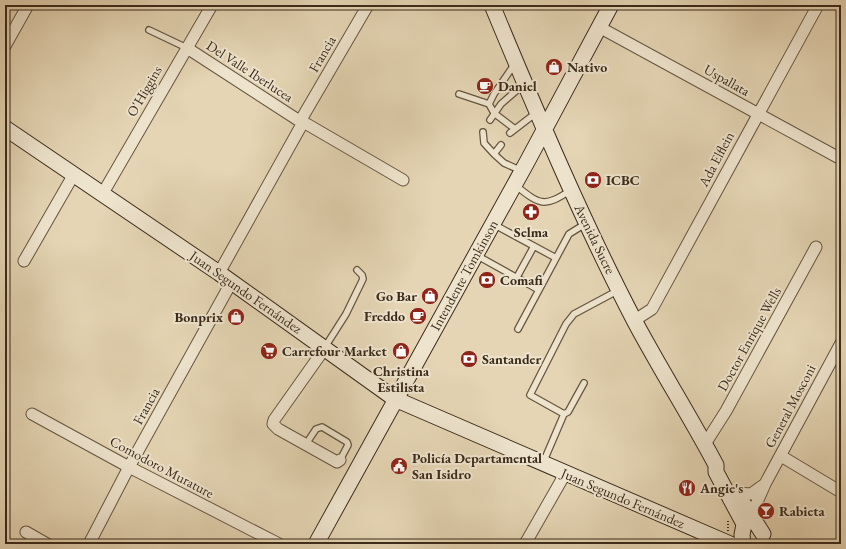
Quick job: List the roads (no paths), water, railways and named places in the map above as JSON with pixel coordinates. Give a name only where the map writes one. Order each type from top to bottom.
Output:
[{"type":"main road","name":"Avenida Sucre","points":[[492,5],[543,130],[620,290],[635,320],[705,444],[716,465],[716,472],[744,524],[740,539]]},
{"type":"main road","name":"Intendente Tomkinson","points":[[316,544],[522,172],[543,130],[611,5]]},
{"type":"main road","name":"Juan Segundo Fernández","points":[[5,128],[103,193],[325,348],[395,399],[565,474],[714,537],[740,539]]},
{"type":"main road","name":"Avenida Sucre","points":[[716,465],[722,468],[766,541]]},
{"type":"main road","points":[[740,539],[754,528],[766,541]]},
{"type":"street","points":[[5,46],[28,5]]},
{"type":"street","name":"O'Higgins","points":[[103,193],[212,5]]},
{"type":"street","name":"Francia","points":[[218,273],[368,5]]},
{"type":"street","name":"Ada Elflein","points":[[635,320],[652,309],[818,5]]},
{"type":"street","name":"Uspallata","points":[[599,26],[841,159]]},
{"type":"street","name":"Del Valle Iberlucea","points":[[187,48],[302,122],[403,180]]},
{"type":"street","points":[[24,261],[74,174]]},
{"type":"street","name":"Doctor Enrique Wells","points":[[705,444],[726,411],[816,247]]},
{"type":"street","name":"Francia","points":[[89,544],[129,467],[231,283]]},
{"type":"street","name":"General Mosconi","points":[[751,516],[765,484],[841,343]]},
{"type":"street","points":[[325,348],[274,420],[273,424],[278,430],[337,462],[340,460]]},
{"type":"street","name":"Comodoro Murature","points":[[32,414],[129,467],[279,544]]},
{"type":"street","points":[[781,456],[841,492]]},
{"type":"street","points":[[525,544],[565,474]]},
{"type":"street","name":"General Mosconi","points":[[737,493],[751,494],[765,484]]},
{"type":"street","points":[[26,532],[47,544]]},
{"type":"lane","points":[[149,30],[187,48]]},
{"type":"lane","points":[[489,104],[494,94],[516,63]]},
{"type":"lane","points":[[490,120],[494,113],[524,84]]},
{"type":"lane","points":[[459,94],[489,104],[494,113],[512,131],[536,113]]},
{"type":"lane","points":[[484,132],[484,143],[494,154],[504,163],[522,172]]},
{"type":"lane","points":[[494,154],[501,145]]},
{"type":"lane","points":[[514,185],[540,202],[548,203],[572,190]]},
{"type":"lane","points":[[518,329],[569,234],[587,222]]},
{"type":"lane","points":[[493,223],[556,258]]},
{"type":"lane","points":[[517,278],[534,246]]},
{"type":"lane","points":[[476,254],[539,290]]},
{"type":"lane","points":[[325,348],[346,314],[363,279],[362,275],[357,270]]},
{"type":"lane","points":[[564,414],[530,395],[566,324],[574,314],[620,290]]},
{"type":"lane","points":[[542,464],[564,414],[568,412],[584,383]]},
{"type":"lane","points":[[306,444],[316,429],[322,427],[347,442],[348,445],[340,460]]},
{"type":"place","name":"Nativo","points":[[554,67]]},
{"type":"place","name":"Daniel","points":[[485,86]]},
{"type":"place","name":"ICBC","points":[[593,180]]},
{"type":"place","name":"Selma","points":[[531,212]]},
{"type":"place","name":"Comafi","points":[[487,280]]},
{"type":"place","name":"Go Bar","points":[[430,296]]},
{"type":"place","name":"Freddo","points":[[418,316]]},
{"type":"place","name":"Bonprix","points":[[236,317]]},
{"type":"place","name":"Carrefour Market","points":[[269,351]]},
{"type":"place","name":"Christina Estilista","points":[[401,351]]},
{"type":"place","name":"Santander","points":[[469,359]]},
{"type":"place","name":"Policía Departamental San Isidro","points":[[399,466]]},
{"type":"place","name":"Angie's","points":[[687,488]]},
{"type":"place","name":"Rabieta","points":[[766,511]]}]
